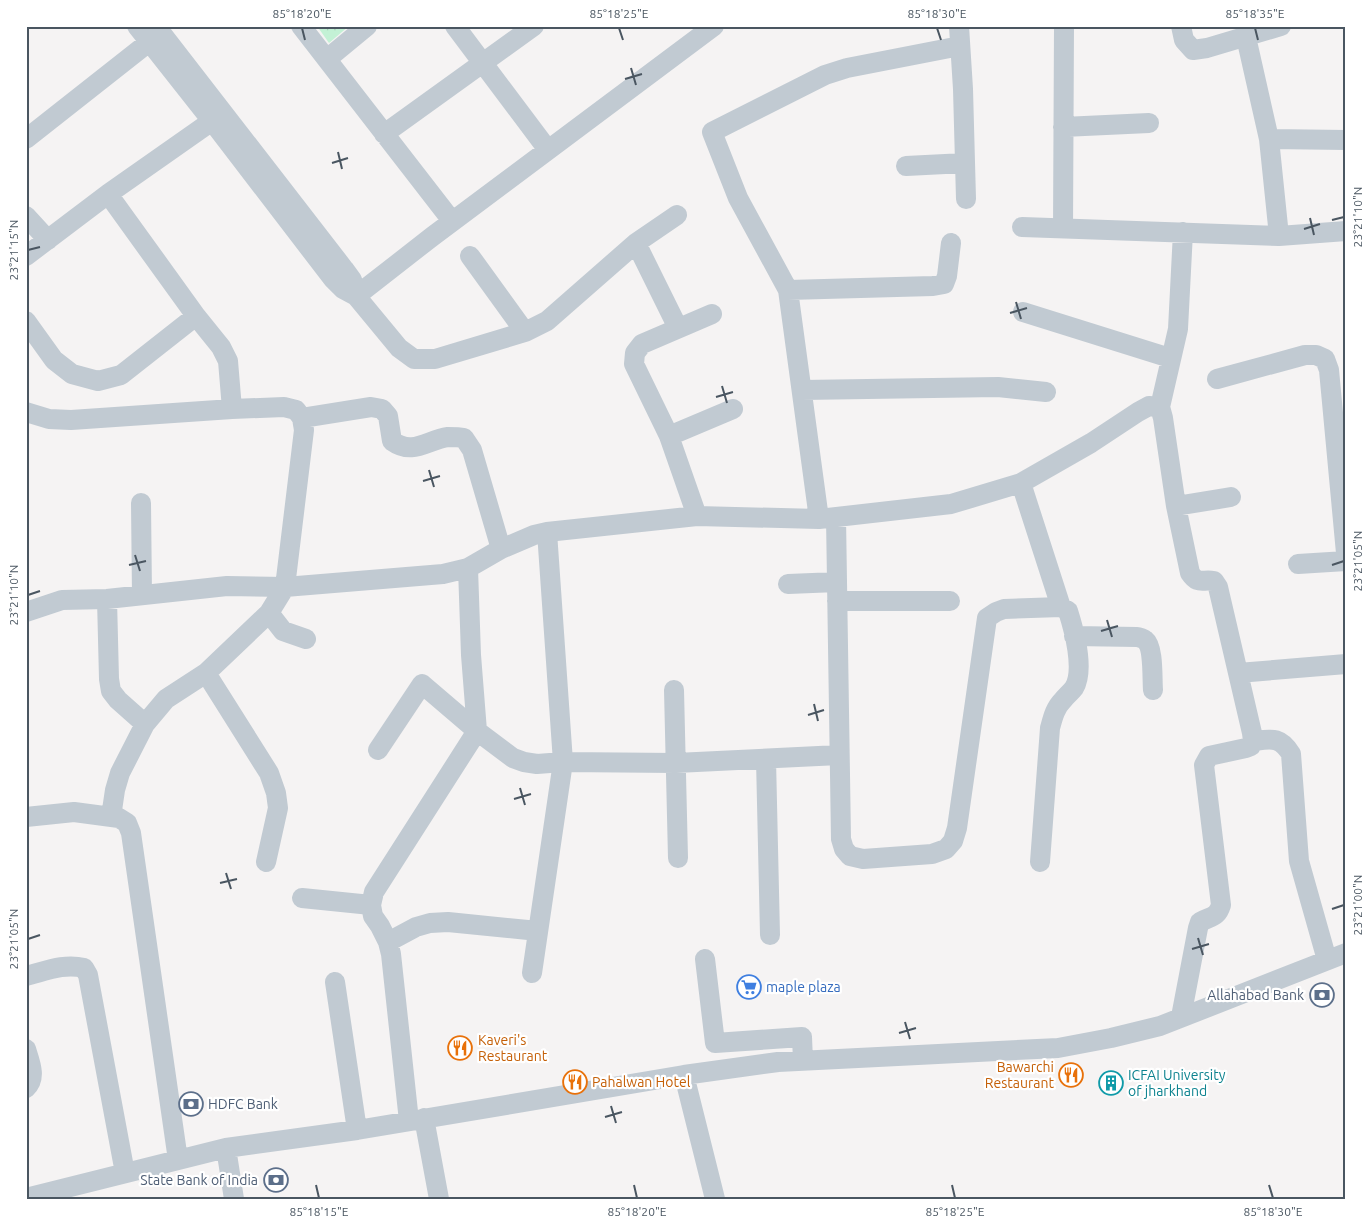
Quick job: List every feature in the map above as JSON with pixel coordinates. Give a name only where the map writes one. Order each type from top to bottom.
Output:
[{"type":"street","points":[[302,26],[452,222]]},
{"type":"street","points":[[326,59],[367,26]]},
{"type":"street","points":[[455,26],[548,150]]},
{"type":"street","points":[[384,134],[534,26]]},
{"type":"street","points":[[356,296],[714,26]]},
{"type":"street","points":[[1063,228],[1064,26]]},
{"type":"street","points":[[1181,26],[1184,40],[1193,50],[1207,48],[1281,26]]},
{"type":"street","points":[[26,139],[151,32],[218,117],[344,269],[352,280],[356,296],[399,348],[414,359],[435,359],[525,332],[547,321],[636,243],[677,215]]},
{"type":"street","points":[[966,199],[963,89],[959,36],[825,75],[712,132],[738,198],[788,290],[802,390],[828,518],[837,591],[841,839],[844,849],[850,856],[863,858],[932,854],[946,849],[953,841],[957,828],[987,618],[1004,609],[1061,607],[1068,611],[1078,661],[1078,677],[1074,689],[1055,711],[1050,728],[1040,862]]},
{"type":"street","points":[[1246,37],[1269,139],[1279,236]]},
{"type":"street","points":[[26,256],[108,194],[218,117]]},
{"type":"street","points":[[1063,127],[1149,123]]},
{"type":"street","points":[[1269,139],[1346,140]]},
{"type":"street","points":[[906,166],[965,163]]},
{"type":"street","points":[[108,194],[196,316],[221,347],[228,361],[232,408]]},
{"type":"street","points":[[26,216],[48,240]]},
{"type":"street","points":[[1022,227],[1279,236],[1346,232]]},
{"type":"street","points":[[1181,1018],[1200,922],[1215,916],[1219,912],[1221,904],[1204,765],[1210,756],[1246,748],[1251,746],[1252,741],[1218,587],[1214,581],[1200,582],[1194,579],[1190,573],[1176,506],[1160,407],[1178,329],[1183,232]]},
{"type":"street","points":[[636,243],[678,328]]},
{"type":"street","points":[[788,290],[932,286],[944,284],[952,243]]},
{"type":"street","points":[[470,256],[525,332]]},
{"type":"street","points":[[1023,312],[1170,358]]},
{"type":"street","points":[[697,516],[668,436],[634,364],[635,353],[642,344],[712,314]]},
{"type":"street","points":[[26,321],[54,360],[72,374],[98,381],[121,375],[196,316]]},
{"type":"street","points":[[1217,379],[1305,355],[1316,354],[1325,359],[1329,370],[1346,553]]},
{"type":"street","points":[[802,390],[998,387],[1046,392]]},
{"type":"street","points":[[26,612],[62,600],[107,599],[227,586],[285,586],[443,574],[468,568],[501,549],[534,535],[547,532],[697,516],[828,518],[951,504],[1022,483],[1091,443],[1138,412],[1149,406],[1160,407]]},
{"type":"street","points":[[26,412],[49,419],[71,420],[232,408],[284,407],[296,410],[302,418],[304,430],[285,586],[269,613],[206,673],[166,700],[145,724],[120,772],[111,817]]},
{"type":"street","points":[[302,418],[371,407],[382,409],[388,416],[392,441],[401,447],[415,448],[448,437],[464,438],[472,450],[501,549]]},
{"type":"street","points":[[668,436],[733,409]]},
{"type":"street","points":[[1022,483],[1061,607]]},
{"type":"street","points":[[1176,506],[1231,497]]},
{"type":"street","points":[[141,503],[142,595]]},
{"type":"street","points":[[532,973],[563,762],[547,532]]},
{"type":"street","points":[[1298,564],[1346,560]]},
{"type":"street","points":[[439,1199],[416,1120],[388,942],[373,916],[371,905],[374,892],[477,731],[471,655],[468,568]]},
{"type":"street","points":[[788,584],[837,591],[950,601]]},
{"type":"street","points":[[107,599],[111,691],[118,700],[145,724]]},
{"type":"street","points":[[269,613],[283,631],[306,639]]},
{"type":"street","points":[[1074,636],[1138,637],[1145,639],[1151,652],[1153,690]]},
{"type":"street","points":[[1238,673],[1346,664]]},
{"type":"street","points":[[206,673],[269,773],[276,793],[278,808],[266,862]]},
{"type":"street","points":[[378,750],[422,684],[477,731],[513,758],[524,762],[537,764],[563,762],[676,763],[839,755]]},
{"type":"street","points":[[674,690],[678,858]]},
{"type":"street","points":[[1252,741],[1273,739],[1280,741],[1287,746],[1291,754],[1299,861],[1327,960]]},
{"type":"street","points":[[766,759],[770,934]]},
{"type":"street","points":[[26,817],[74,812],[119,818],[127,823],[131,833],[178,1160]]},
{"type":"street","points":[[302,898],[371,905]]},
{"type":"street","points":[[388,942],[430,923],[448,922],[538,931]]},
{"type":"street","points":[[26,1198],[226,1148],[357,1130],[684,1075],[778,1062],[1058,1048],[1160,1026],[1346,953]]},
{"type":"street","points":[[705,959],[715,1043],[802,1037],[804,1061]]},
{"type":"street","points":[[26,976],[62,966],[73,965],[84,968],[88,974],[125,1173]]},
{"type":"street","points":[[335,982],[357,1130]]},
{"type":"street","points":[[26,1050],[32,1072],[32,1080],[26,1088]]},
{"type":"street","points":[[684,1075],[715,1199]]},
{"type":"street","points":[[226,1148],[234,1199]]},
{"type":"green space","points":[[317,26],[349,26],[329,43]]},
{"type":"place","name":"maple plaza","points":[[749,987]]},
{"type":"place","name":"Allahabad Bank","points":[[1322,995]]},
{"type":"place","name":"Kaveri's Restaurant","points":[[460,1048]]},
{"type":"place","name":"Bawarchi Restaurant","points":[[1071,1075]]},
{"type":"place","name":"Pahalwan Hotel","points":[[575,1082]]},
{"type":"place","name":"ICFAI University of jharkhand","points":[[1111,1083]]},
{"type":"place","name":"HDFC Bank","points":[[191,1104]]},
{"type":"place","name":"State Bank of India","points":[[276,1180]]}]
